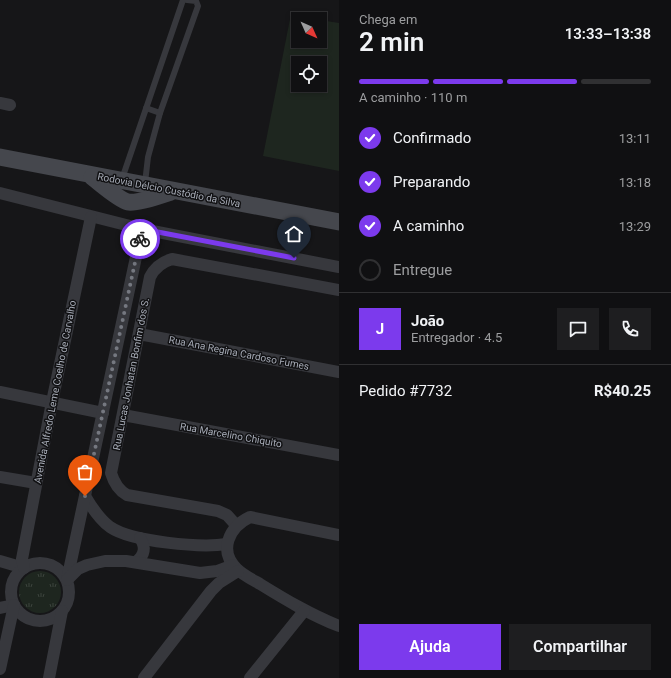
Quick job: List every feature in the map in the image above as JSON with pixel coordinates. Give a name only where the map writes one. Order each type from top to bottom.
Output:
[{"type":"main road","name":"Rodovia Délcio Custódio da Silva","points":[[0,157],[88,174],[120,189],[143,193],[176,191],[339,222]]},
{"type":"street","points":[[0,193],[142,229],[339,267]]},
{"type":"street","name":"Avenida Alfredo Leme Coelho de Carvalho","points":[[24,568],[22,559],[36,483],[91,217]]},
{"type":"street","points":[[67,580],[59,570],[47,564],[33,564],[24,568],[16,575],[11,587],[14,605],[21,615],[32,620],[39,621],[52,619],[66,606],[69,593],[67,580],[142,229]]},
{"type":"street","name":"Rua Lucas Jonhatan Bonfim dos S.","points":[[236,525],[226,515],[218,512],[127,495],[118,488],[111,474],[150,277],[156,267],[161,263],[172,259],[339,290]]},
{"type":"street","name":"Rua Ana Regina Cardoso Fumes","points":[[139,334],[339,372]]},
{"type":"street","points":[[0,392],[103,413]]},
{"type":"street","name":"Rua Marcelino Chiquito","points":[[123,415],[339,455]]},
{"type":"street","points":[[0,477],[36,483]]},
{"type":"street","points":[[85,496],[96,515],[109,526],[124,534],[174,543],[216,546],[227,544]]},
{"type":"street","points":[[339,535],[250,517],[236,525],[227,544],[230,559],[236,568],[284,600],[304,611],[339,626]]},
{"type":"street","points":[[136,562],[144,553],[144,545],[140,538]]},
{"type":"street","points":[[67,580],[78,569],[96,563],[116,560],[200,573],[236,568]]},
{"type":"street","points":[[0,562],[24,568]]},
{"type":"street","points":[[144,678],[211,591],[236,568]]},
{"type":"street","points":[[0,608],[14,605]]},
{"type":"street","points":[[0,669],[14,605]]},
{"type":"street","points":[[49,678],[62,611]]},
{"type":"street","points":[[250,678],[304,611]]},
{"type":"lane","points":[[120,189],[183,0]]},
{"type":"lane","points":[[143,193],[148,157],[160,113],[198,6],[196,1],[187,0]]},
{"type":"lane","points":[[146,108],[160,113]]},
{"type":"green space","points":[[291,14],[291,48],[327,48],[327,21],[339,23],[339,171],[263,156]]},
{"type":"green space","points":[[36,571],[44,571],[52,574],[58,580],[61,592],[58,604],[52,610],[44,613],[36,613],[28,610],[22,604],[19,596],[19,588],[22,580],[28,574]]},
{"type":"way so far","points":[[85,496],[140,239]]},
{"type":"route","points":[[140,239],[142,229],[294,258]]}]
